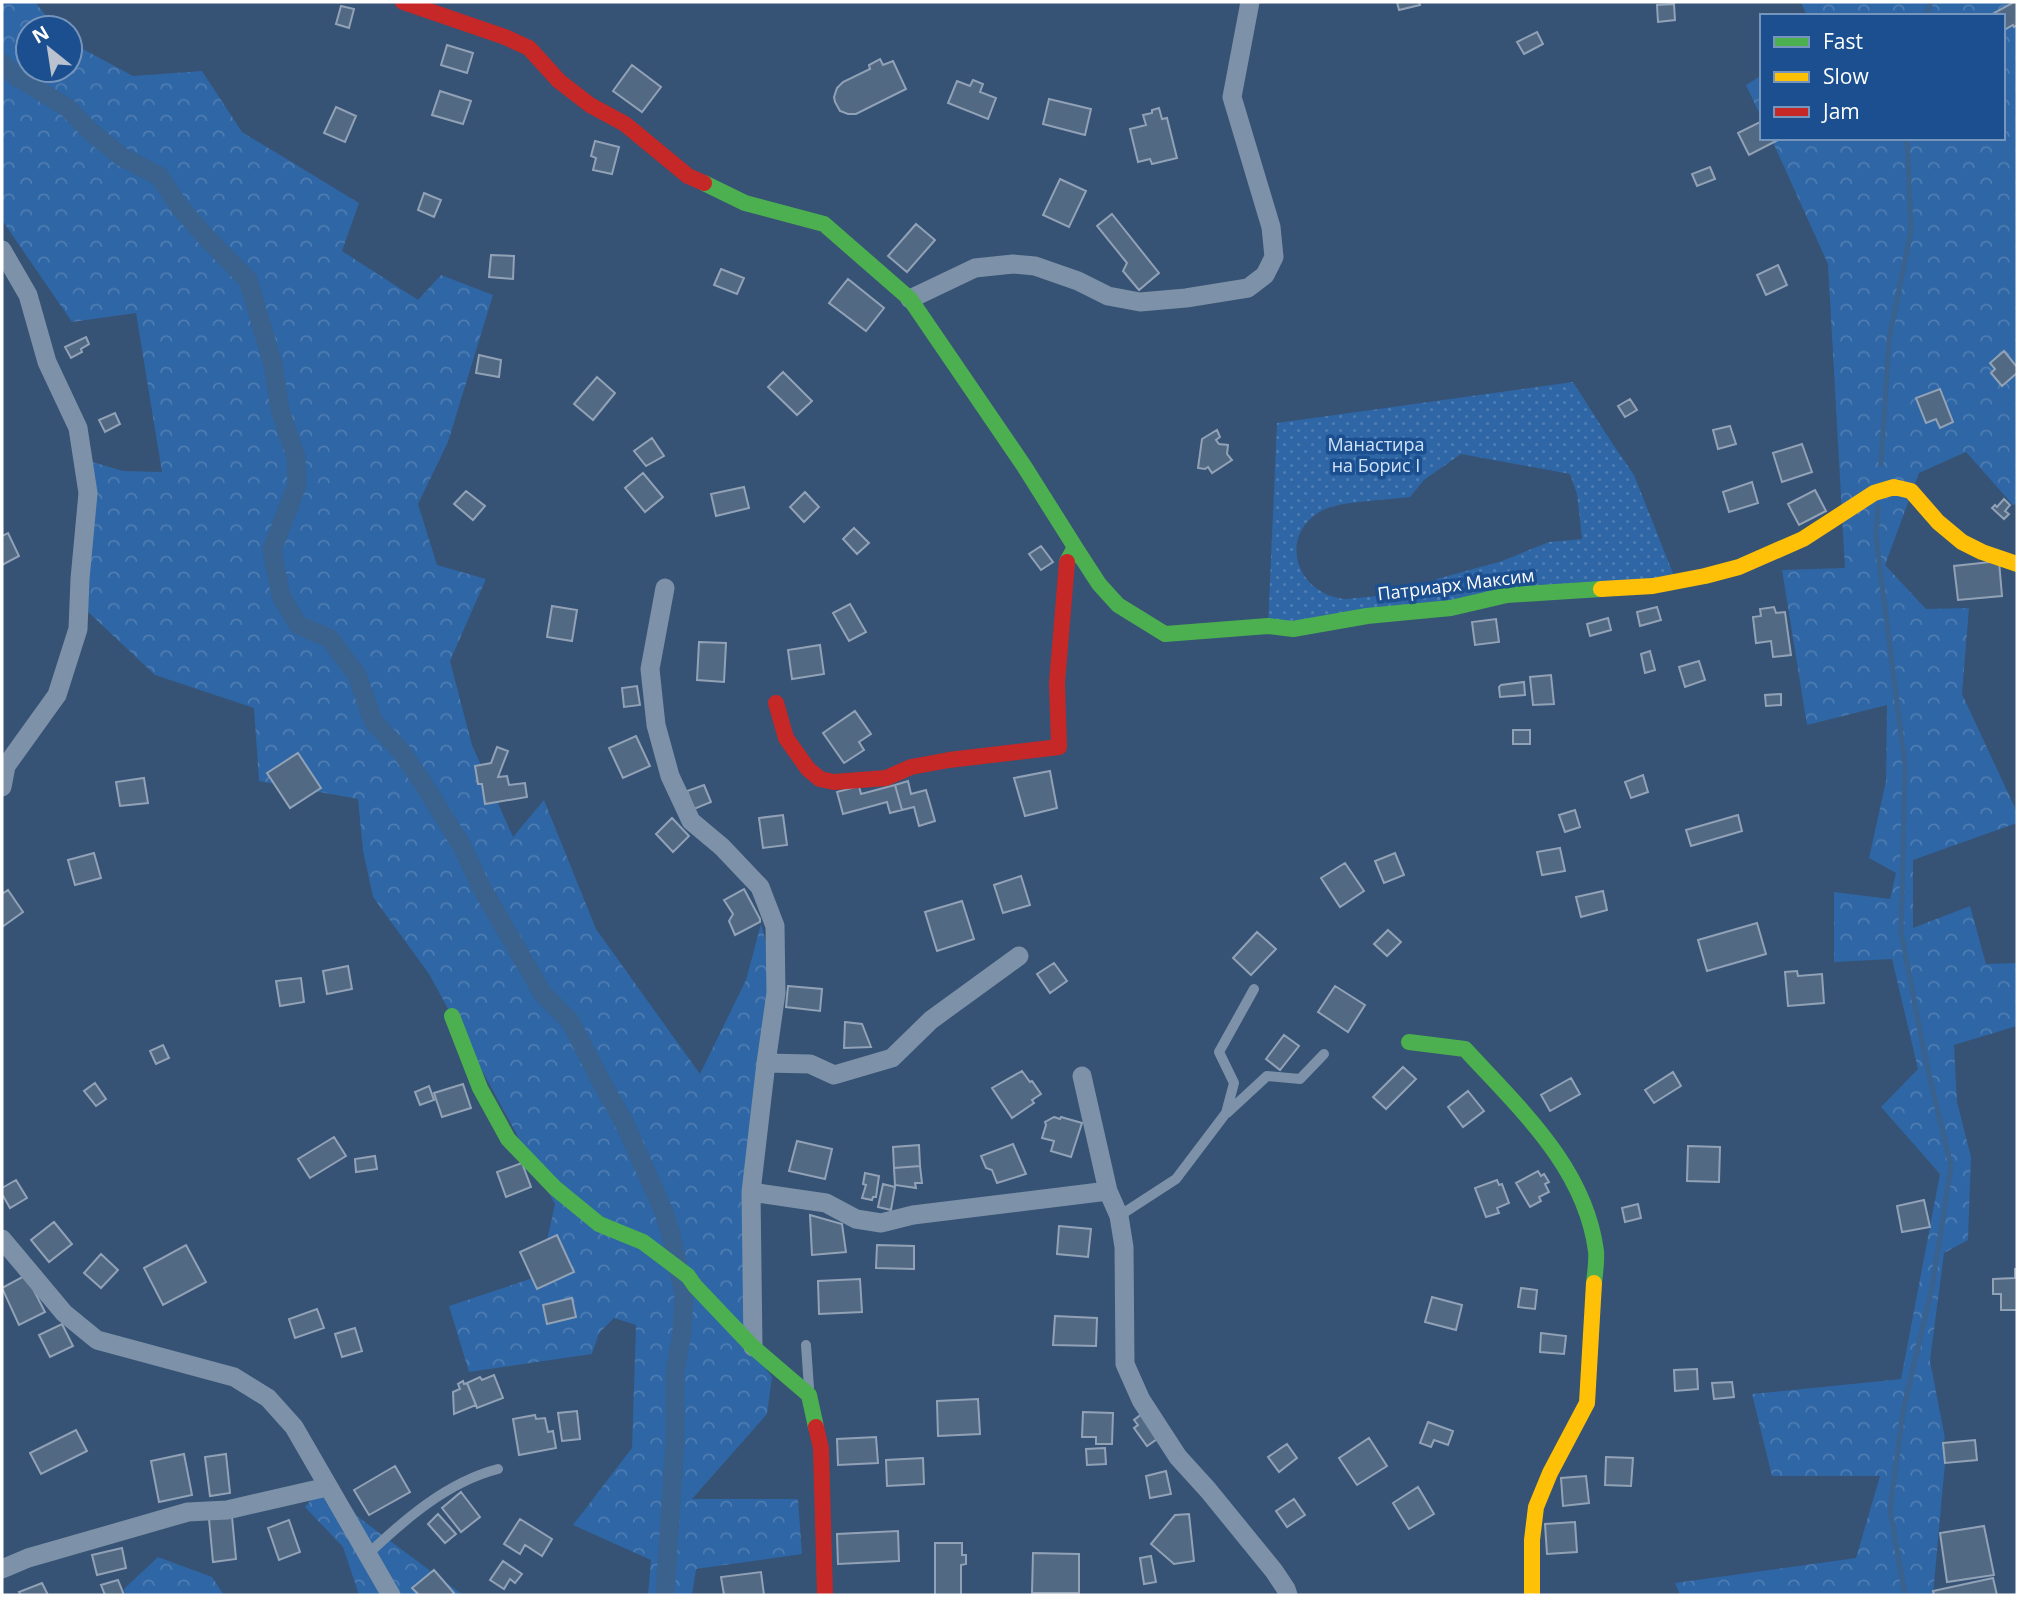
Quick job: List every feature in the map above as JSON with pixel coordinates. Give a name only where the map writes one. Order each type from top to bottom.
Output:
[{"type":"street","name":"Патриарх Максим","points":[[403,2],[505,37],[529,48],[559,82],[590,105],[625,124],[688,176],[745,203],[824,224],[910,299],[1024,466],[1100,584],[1118,605],[1165,634],[1268,626],[1293,629],[1367,615],[1451,608],[1507,595],[1653,586],[1705,576],[1739,567],[1803,539],[1861,501],[1894,487],[1911,491],[1953,535],[1970,547],[2017,564]]},
{"type":"street","points":[[910,299],[975,268],[1013,264],[1035,266],[1108,296],[1140,302],[1186,299],[1248,288],[1265,275],[1275,257],[1271,227],[1233,97],[1250,2]]},
{"type":"street","points":[[2,250],[28,295],[47,362],[78,428],[88,493],[78,629],[57,695],[6,766],[2,787]]},
{"type":"street","points":[[776,703],[786,738],[808,769],[820,779],[834,782],[886,778],[911,767],[949,760],[1059,747],[1057,683],[1066,564],[1075,547]]},
{"type":"street","points":[[665,588],[650,669],[656,725],[670,776],[691,821],[722,847],[760,887],[775,926],[776,993],[751,1192],[753,1347]]},
{"type":"street","points":[[766,1063],[810,1064],[834,1075],[892,1058],[931,1020],[1019,956]]},
{"type":"street","points":[[452,1016],[480,1088],[508,1139],[555,1188],[599,1224],[643,1242],[688,1276],[753,1347],[809,1395],[821,1448],[825,1595]]},
{"type":"street","points":[[1409,1042],[1465,1049],[1539,1130],[1566,1167],[1580,1193],[1590,1222],[1596,1252],[1587,1404],[1550,1472],[1536,1507],[1532,1540],[1532,1595]]},
{"type":"street","points":[[1082,1076],[1108,1191],[1119,1216],[1124,1247],[1125,1364],[1141,1400],[1178,1457],[1274,1571],[1288,1595]]},
{"type":"street","points":[[751,1192],[826,1203],[856,1219],[881,1223],[913,1214],[1108,1191]]},
{"type":"street","points":[[2,1239],[64,1312],[97,1340],[234,1377],[268,1398],[294,1427],[366,1556],[391,1595]]},
{"type":"street","points":[[2,1569],[28,1558],[188,1512],[227,1510],[327,1487]]},
{"type":"lane","points":[[1226,1113],[1234,1083],[1219,1052],[1254,989]]},
{"type":"lane","points":[[1119,1216],[1176,1179],[1226,1113],[1267,1076],[1300,1079],[1324,1054]]},
{"type":"lane","points":[[806,1345],[809,1395]]},
{"type":"lane","points":[[366,1556],[428,1504],[464,1482],[498,1469]]},
{"type":"green space","points":[[2,2],[35,2],[45,14],[14,14],[14,84],[84,84],[84,50],[133,76],[202,71],[242,132],[359,203],[342,251],[418,300],[441,275],[493,295],[448,442],[418,504],[437,565],[486,579],[450,661],[472,745],[513,837],[544,800],[596,929],[700,1074],[746,980],[761,924],[774,972],[745,1341],[772,1377],[767,1414],[692,1499],[798,1499],[802,1554],[696,1569],[692,1595],[648,1595],[651,1560],[573,1525],[632,1448],[636,1325],[614,1318],[599,1333],[592,1354],[469,1372],[449,1306],[539,1276],[555,1204],[429,974],[373,897],[363,851],[358,799],[259,781],[254,708],[155,675],[86,610],[89,461],[123,471],[162,472],[136,313],[72,322],[2,220]]},
{"type":"green space","points":[[1801,2],[2017,2],[2017,504],[2013,505],[1966,452],[1919,473],[1885,565],[1926,609],[1969,608],[1962,694],[2017,812],[2017,823],[1913,860],[1913,928],[1970,906],[1986,964],[2017,963],[2017,1026],[1954,1045],[1957,1102],[1971,1157],[1968,1240],[1944,1253],[1930,1361],[1945,1438],[1933,1595],[1680,1595],[1675,1583],[1856,1558],[1880,1476],[1772,1476],[1752,1394],[1901,1379],[1940,1174],[1881,1107],[1918,1069],[1892,959],[1834,962],[1834,892],[1890,899],[1896,873],[1869,858],[1886,781],[1887,705],[1807,725],[1782,570],[1845,568],[1828,264],[1772,140],[2005,140],[2005,14],[1806,14]]},
{"type":"green space","points":[[1760,76],[1760,115],[1746,85]]},
{"type":"green space","name":"Манастира на Борис І","points":[[1573,382],[1634,475],[1676,581],[1268,626],[1277,423]],"holes":[[[1461,454],[1570,474],[1577,494],[1582,539],[1549,542],[1502,561],[1437,579],[1411,593],[1345,599],[1328,595],[1314,586],[1304,575],[1298,562],[1300,533],[1309,521],[1323,510],[1353,503],[1410,497],[1424,480]]]},
{"type":"green space","points":[[330,1477],[358,1517],[463,1595],[359,1595],[343,1547],[305,1507]]},
{"type":"green space","points":[[158,1557],[212,1577],[224,1595],[125,1595],[124,1589]]},
{"type":"building","points":[[1397,2],[1419,2],[1420,5],[1399,10]]},
{"type":"building","points":[[2017,2],[2017,25],[2005,29],[2005,14],[1994,13]]},
{"type":"building","points":[[1674,4],[1675,20],[1658,22],[1657,5]]},
{"type":"building","points":[[341,6],[354,9],[349,28],[336,24]]},
{"type":"building","points":[[1537,32],[1543,44],[1524,54],[1517,42]]},
{"type":"building","points":[[447,45],[473,53],[467,73],[441,65]]},
{"type":"building","points":[[880,59],[883,65],[893,61],[906,89],[856,114],[840,111],[834,97],[837,88],[843,82],[870,69],[869,65]]},
{"type":"building","points":[[632,65],[661,87],[642,112],[613,91]]},
{"type":"building","points":[[973,80],[983,84],[980,92],[996,98],[988,119],[948,103],[957,81],[970,86]]},
{"type":"building","points":[[440,91],[471,101],[463,124],[432,115]]},
{"type":"building","points":[[1049,99],[1091,109],[1085,135],[1043,124]]},
{"type":"building","points":[[336,107],[356,116],[345,142],[324,133]]},
{"type":"building","points":[[1159,108],[1162,119],[1167,118],[1177,158],[1152,164],[1150,159],[1138,162],[1130,129],[1146,125],[1143,115]]},
{"type":"building","points":[[1760,122],[1760,140],[1778,140],[1749,155],[1738,133]]},
{"type":"building","points":[[595,141],[619,147],[612,174],[593,170],[596,158],[591,156]]},
{"type":"building","points":[[1710,167],[1715,179],[1697,186],[1692,174]]},
{"type":"building","points":[[1060,179],[1086,191],[1069,227],[1043,215]]},
{"type":"building","points":[[424,193],[441,200],[434,217],[418,210]]},
{"type":"building","points":[[1112,214],[1159,273],[1139,290],[1123,271],[1127,263],[1097,226]]},
{"type":"building","points":[[916,224],[935,240],[907,272],[888,256]]},
{"type":"building","points":[[491,255],[514,256],[513,279],[489,277]]},
{"type":"building","points":[[1778,265],[1787,285],[1766,295],[1757,275]]},
{"type":"building","points":[[721,269],[744,278],[737,294],[714,285]]},
{"type":"building","points":[[848,279],[884,308],[866,331],[829,303]]},
{"type":"building","points":[[86,337],[89,344],[71,358],[65,347]]},
{"type":"building","points":[[2004,351],[2017,367],[2017,373],[2002,386],[1991,373],[1995,369],[1990,363]]},
{"type":"building","points":[[479,355],[501,360],[499,377],[476,373]]},
{"type":"building","points":[[783,372],[812,401],[797,415],[768,387]]},
{"type":"building","points":[[597,377],[615,393],[593,420],[574,404]]},
{"type":"building","points":[[1940,389],[1953,422],[1940,428],[1936,419],[1926,423],[1916,398]]},
{"type":"building","points":[[1630,399],[1637,410],[1625,417],[1618,406]]},
{"type":"building","points":[[115,413],[120,424],[105,432],[99,420]]},
{"type":"building","points":[[1730,426],[1736,444],[1718,449],[1713,430]]},
{"type":"building","points":[[1217,430],[1220,437],[1216,440],[1219,444],[1228,445],[1227,454],[1232,460],[1212,473],[1208,467],[1198,468],[1202,439]]},
{"type":"building","points":[[652,438],[664,456],[646,466],[634,451]]},
{"type":"building","points":[[1802,444],[1812,472],[1782,482],[1773,453]]},
{"type":"building","points":[[643,473],[663,497],[645,512],[625,488]]},
{"type":"building","points":[[1752,482],[1758,503],[1729,512],[1723,492]]},
{"type":"building","points":[[744,487],[749,508],[716,516],[711,494]]},
{"type":"building","points":[[1815,490],[1826,511],[1799,525],[1788,504]]},
{"type":"building","points":[[466,491],[485,506],[473,520],[454,504]]},
{"type":"building","points":[[805,492],[819,507],[804,522],[790,507]]},
{"type":"building","points":[[2004,499],[2010,505],[2005,511],[2009,514],[2004,519],[1992,508],[1995,505],[1997,507]]},
{"type":"building","points":[[854,528],[869,543],[857,554],[843,539]]},
{"type":"building","points":[[8,533],[19,556],[2,565],[2,536]]},
{"type":"building","points":[[1041,546],[1053,562],[1041,570],[1029,554]]},
{"type":"building","points":[[1999,561],[2002,596],[1958,600],[1954,566]]},
{"type":"building","points":[[850,604],[866,632],[849,641],[833,613]]},
{"type":"building","points":[[552,606],[577,610],[572,641],[547,637]]},
{"type":"building","points":[[1657,607],[1661,620],[1640,626],[1637,612]]},
{"type":"building","points":[[1774,607],[1776,613],[1785,612],[1791,655],[1773,657],[1771,641],[1756,643],[1753,617],[1761,616],[1760,609]]},
{"type":"building","points":[[1608,618],[1611,630],[1590,636],[1587,624]]},
{"type":"building","points":[[1496,619],[1499,642],[1475,645],[1472,622]]},
{"type":"building","points":[[699,642],[726,643],[724,682],[697,680]]},
{"type":"building","points":[[820,645],[824,674],[792,679],[788,650]]},
{"type":"building","points":[[1650,651],[1655,670],[1645,673],[1641,654]]},
{"type":"building","points":[[1699,661],[1705,680],[1685,687],[1679,667]]},
{"type":"building","points":[[1551,675],[1554,704],[1533,705],[1530,677]]},
{"type":"building","points":[[1524,682],[1525,695],[1500,697],[1501,685]]},
{"type":"building","points":[[637,686],[640,705],[624,707],[622,688]]},
{"type":"building","points":[[1781,694],[1781,705],[1766,706],[1765,695]]},
{"type":"building","points":[[855,711],[871,734],[859,742],[864,750],[844,763],[823,733]]},
{"type":"building","points":[[1513,730],[1530,730],[1530,744],[1513,744]]},
{"type":"building","points":[[636,736],[650,766],[623,778],[609,748]]},
{"type":"building","points":[[497,747],[508,751],[498,777],[507,776],[509,785],[525,783],[527,797],[485,804],[482,784],[478,784],[475,766],[491,763]]},
{"type":"building","points":[[298,753],[321,788],[290,808],[267,773]]},
{"type":"building","points":[[1050,771],[1057,808],[1025,816],[1014,778]]},
{"type":"building","points":[[1643,775],[1648,792],[1631,798],[1625,782]]},
{"type":"building","points":[[144,778],[148,803],[120,806],[116,782]]},
{"type":"building","points":[[908,781],[911,794],[926,790],[935,821],[919,826],[914,807],[902,810],[895,785]]},
{"type":"building","points":[[704,785],[711,802],[694,809],[687,791]]},
{"type":"building","points":[[895,785],[902,810],[890,813],[887,802],[843,814],[837,792],[859,786],[861,794]]},
{"type":"building","points":[[1575,810],[1580,827],[1565,832],[1559,815]]},
{"type":"building","points":[[783,815],[787,845],[763,848],[759,818]]},
{"type":"building","points":[[1738,815],[1742,831],[1691,846],[1686,830]]},
{"type":"building","points":[[672,818],[689,836],[673,852],[656,834]]},
{"type":"building","points":[[1560,848],[1565,871],[1542,875],[1537,852]]},
{"type":"building","points":[[94,853],[101,878],[75,885],[68,860]]},
{"type":"building","points":[[1395,853],[1404,875],[1384,883],[1375,861]]},
{"type":"building","points":[[1345,863],[1364,891],[1340,907],[1321,878]]},
{"type":"building","points":[[1021,876],[1030,905],[1003,913],[994,885]]},
{"type":"building","points":[[744,889],[760,922],[735,935],[729,921],[733,914],[724,900]]},
{"type":"building","points":[[8,890],[23,912],[2,927],[2,894]]},
{"type":"building","points":[[1603,891],[1607,910],[1581,917],[1576,897]]},
{"type":"building","points":[[962,901],[974,939],[937,951],[925,912]]},
{"type":"building","points":[[1757,923],[1766,954],[1707,971],[1698,940]]},
{"type":"building","points":[[1388,930],[1401,942],[1387,956],[1374,944]]},
{"type":"building","points":[[1257,932],[1276,949],[1251,975],[1233,958]]},
{"type":"building","points":[[1054,963],[1067,981],[1050,993],[1037,974]]},
{"type":"building","points":[[348,966],[352,989],[327,994],[323,971]]},
{"type":"building","points":[[1797,971],[1798,976],[1822,974],[1824,1003],[1788,1006],[1785,972]]},
{"type":"building","points":[[301,978],[304,1002],[280,1006],[276,981]]},
{"type":"building","points":[[788,986],[822,989],[820,1011],[786,1007]]},
{"type":"building","points":[[1335,986],[1365,1005],[1348,1032],[1318,1012]]},
{"type":"building","points":[[845,1022],[862,1024],[871,1047],[844,1048]]},
{"type":"building","points":[[1284,1035],[1299,1046],[1280,1070],[1266,1059]]},
{"type":"building","points":[[163,1045],[169,1058],[156,1064],[150,1051]]},
{"type":"building","points":[[1403,1067],[1416,1079],[1386,1109],[1373,1097]]},
{"type":"building","points":[[1022,1071],[1041,1094],[1032,1100],[1034,1103],[1012,1118],[992,1088]]},
{"type":"building","points":[[1673,1072],[1681,1086],[1654,1103],[1645,1090]]},
{"type":"building","points":[[1571,1078],[1580,1094],[1550,1111],[1541,1095]]},
{"type":"building","points":[[95,1083],[106,1099],[96,1106],[84,1091]]},
{"type":"building","points":[[463,1084],[471,1108],[442,1117],[434,1093]]},
{"type":"building","points":[[429,1086],[434,1100],[420,1105],[415,1092]]},
{"type":"building","points":[[1468,1091],[1484,1111],[1463,1127],[1448,1107]]},
{"type":"building","points":[[1054,1117],[1082,1123],[1071,1157],[1051,1151],[1054,1141],[1042,1138],[1045,1122]]},
{"type":"building","points":[[334,1137],[346,1156],[310,1178],[298,1159]]},
{"type":"building","points":[[797,1141],[832,1149],[825,1179],[789,1171]]},
{"type":"building","points":[[1013,1144],[1026,1174],[997,1183],[992,1170],[986,1168],[981,1156]]},
{"type":"building","points":[[919,1145],[920,1166],[894,1168],[893,1147]]},
{"type":"building","points":[[1688,1146],[1720,1147],[1719,1182],[1687,1181]]},
{"type":"building","points":[[375,1156],[377,1169],[356,1172],[355,1159]]},
{"type":"building","points":[[522,1163],[531,1187],[506,1197],[497,1172]]},
{"type":"building","points":[[920,1166],[922,1183],[915,1183],[916,1188],[895,1185],[894,1168]]},
{"type":"building","points":[[1538,1171],[1541,1176],[1544,1174],[1549,1182],[1545,1184],[1549,1192],[1539,1197],[1541,1201],[1530,1207],[1516,1183]]},
{"type":"building","points":[[865,1173],[879,1176],[876,1197],[872,1200],[862,1198],[866,1185],[863,1184]]},
{"type":"building","points":[[16,1180],[27,1198],[10,1208],[2,1194],[2,1188]]},
{"type":"building","points":[[1497,1180],[1499,1185],[1502,1184],[1509,1203],[1497,1208],[1499,1213],[1486,1217],[1475,1188]]},
{"type":"building","points":[[883,1184],[895,1187],[891,1210],[878,1207]]},
{"type":"building","points":[[1924,1200],[1930,1227],[1902,1232],[1897,1206]]},
{"type":"building","points":[[1638,1204],[1641,1218],[1625,1222],[1622,1208]]},
{"type":"building","points":[[810,1215],[842,1224],[846,1252],[812,1255]]},
{"type":"building","points":[[54,1222],[72,1244],[49,1262],[31,1240]]},
{"type":"building","points":[[1059,1226],[1091,1229],[1088,1257],[1057,1254]]},
{"type":"building","points":[[557,1235],[574,1272],[537,1289],[520,1252]]},
{"type":"building","points":[[186,1245],[206,1282],[163,1305],[144,1268]]},
{"type":"building","points":[[877,1245],[914,1246],[914,1269],[876,1268]]},
{"type":"building","points":[[101,1254],[118,1270],[101,1288],[84,1273]]},
{"type":"building","points":[[2015,1269],[2017,1310],[2001,1310],[2001,1294],[1993,1294],[1993,1279],[2015,1278]]},
{"type":"building","points":[[26,1275],[45,1312],[19,1325],[2,1288]]},
{"type":"building","points":[[860,1279],[862,1312],[819,1314],[818,1281]]},
{"type":"building","points":[[1521,1288],[1537,1290],[1535,1309],[1518,1307]]},
{"type":"building","points":[[1432,1297],[1462,1305],[1456,1330],[1425,1322]]},
{"type":"building","points":[[572,1298],[576,1317],[547,1324],[543,1305]]},
{"type":"building","points":[[317,1309],[324,1328],[295,1338],[289,1319]]},
{"type":"building","points":[[1055,1316],[1097,1318],[1096,1346],[1053,1345]]},
{"type":"building","points":[[62,1324],[73,1346],[50,1357],[39,1335]]},
{"type":"building","points":[[355,1328],[362,1351],[342,1357],[335,1334]]},
{"type":"building","points":[[1541,1333],[1566,1336],[1564,1354],[1540,1352]]},
{"type":"building","points":[[1697,1369],[1698,1389],[1675,1391],[1674,1370]]},
{"type":"building","points":[[494,1375],[503,1398],[477,1408],[467,1383]]},
{"type":"building","points":[[463,1381],[464,1384],[467,1383],[476,1405],[454,1414],[453,1392],[460,1389],[458,1384]]},
{"type":"building","points":[[1732,1382],[1734,1397],[1714,1399],[1712,1383]]},
{"type":"building","points":[[978,1399],[980,1434],[938,1436],[937,1401]]},
{"type":"building","points":[[577,1411],[580,1439],[562,1441],[558,1413]]},
{"type":"building","points":[[1083,1412],[1113,1413],[1112,1444],[1096,1444],[1096,1437],[1082,1437]]},
{"type":"building","points":[[1143,1413],[1160,1437],[1147,1446],[1134,1428],[1138,1425],[1134,1420]]},
{"type":"building","points":[[535,1415],[536,1419],[545,1418],[548,1432],[553,1431],[556,1448],[519,1455],[513,1419]]},
{"type":"building","points":[[1428,1422],[1453,1431],[1448,1445],[1434,1440],[1431,1447],[1420,1443]]},
{"type":"building","points":[[76,1430],[87,1451],[41,1474],[30,1453]]},
{"type":"building","points":[[876,1437],[878,1463],[838,1465],[837,1439]]},
{"type":"building","points":[[1369,1438],[1387,1466],[1357,1485],[1339,1458]]},
{"type":"building","points":[[1975,1440],[1977,1460],[1945,1463],[1943,1443]]},
{"type":"building","points":[[1287,1444],[1297,1458],[1279,1472],[1268,1457]]},
{"type":"building","points":[[1105,1448],[1106,1464],[1087,1465],[1086,1449]]},
{"type":"building","points":[[184,1454],[192,1495],[159,1502],[151,1461]]},
{"type":"building","points":[[226,1454],[230,1493],[210,1496],[205,1457]]},
{"type":"building","points":[[1606,1457],[1633,1458],[1631,1486],[1605,1485]]},
{"type":"building","points":[[923,1458],[924,1484],[887,1486],[886,1460]]},
{"type":"building","points":[[395,1466],[410,1492],[369,1515],[354,1490]]},
{"type":"building","points":[[1166,1471],[1171,1494],[1150,1498],[1146,1476]]},
{"type":"building","points":[[1586,1476],[1589,1503],[1563,1506],[1561,1478]]},
{"type":"building","points":[[1418,1487],[1434,1514],[1409,1529],[1393,1503]]},
{"type":"building","points":[[461,1492],[480,1517],[461,1532],[442,1508]]},
{"type":"building","points":[[1294,1499],[1305,1515],[1287,1527],[1276,1511]]},
{"type":"building","points":[[438,1514],[456,1534],[445,1543],[428,1524]]},
{"type":"building","points":[[1189,1514],[1194,1561],[1174,1564],[1151,1544],[1175,1515]]},
{"type":"building","points":[[232,1517],[236,1559],[213,1562],[209,1519]]},
{"type":"building","points":[[520,1519],[552,1539],[542,1556],[525,1545],[520,1554],[504,1544]]},
{"type":"building","points":[[289,1520],[300,1552],[279,1560],[268,1528]]},
{"type":"building","points":[[1575,1522],[1577,1552],[1547,1554],[1545,1524]]},
{"type":"building","points":[[1984,1526],[1994,1575],[1947,1582],[1940,1533]]},
{"type":"building","points":[[898,1531],[899,1561],[838,1564],[837,1534]]},
{"type":"building","points":[[935,1543],[962,1543],[962,1555],[966,1555],[966,1564],[961,1565],[961,1595],[935,1595]]},
{"type":"building","points":[[122,1548],[126,1568],[97,1575],[92,1555]]},
{"type":"building","points":[[1033,1553],[1079,1554],[1079,1593],[1032,1593]]},
{"type":"building","points":[[1151,1556],[1156,1582],[1144,1584],[1140,1558]]},
{"type":"building","points":[[503,1561],[522,1574],[515,1583],[510,1579],[504,1589],[490,1580]]},
{"type":"building","points":[[434,1570],[454,1593],[419,1595],[412,1588]]},
{"type":"building","points":[[761,1572],[764,1595],[724,1595],[721,1577]]},
{"type":"building","points":[[1993,1578],[1997,1595],[1934,1595],[1933,1591]]},
{"type":"building","points":[[118,1580],[124,1595],[105,1595],[101,1585]]},
{"type":"building","points":[[42,1583],[48,1595],[21,1595],[19,1592]]},
{"type":"waterway","points":[[1927,14],[1931,2]]},
{"type":"waterway","points":[[2,63],[17,77],[68,108],[91,132],[122,157],[159,176],[179,206],[248,280],[273,364],[280,410],[296,457],[297,485],[272,550],[281,596],[298,625],[329,638],[357,675],[373,721],[401,751],[426,788],[462,846],[481,887],[543,994],[570,1021],[625,1124],[664,1212],[684,1294],[682,1333],[675,1372],[675,1442],[665,1595]]},
{"type":"waterway","points":[[1881,464],[1889,340],[1911,231],[1907,140]]},
{"type":"waterway","points":[[1878,507],[1876,537],[1905,766],[1901,932],[1925,1057],[1951,1166],[1932,1288],[1903,1411],[1890,1510],[1905,1595]]},
{"type":"traffic: fast","points":[[704,183],[745,203],[824,224],[910,299],[1024,466],[1075,547],[1067,562]]},
{"type":"traffic: fast","points":[[1075,547],[1099,584],[1118,605],[1165,634],[1268,626],[1293,629],[1367,616],[1451,608],[1507,595],[1601,589]]},
{"type":"traffic: fast","points":[[452,1016],[480,1088],[508,1139],[555,1188],[599,1224],[643,1242],[688,1276],[753,1347],[809,1395],[816,1427]]},
{"type":"traffic: fast","points":[[1409,1042],[1465,1049],[1547,1141],[1578,1192],[1589,1221],[1596,1251],[1594,1283]]},
{"type":"traffic: slow","points":[[1601,589],[1653,586],[1739,567],[1803,539],[1874,493],[1894,487],[1911,491],[1938,522],[1962,542],[2017,564]]},
{"type":"traffic: slow","points":[[1532,1595],[1532,1540],[1536,1507],[1550,1473],[1587,1403],[1594,1283]]},
{"type":"traffic: jam","points":[[403,2],[505,37],[529,48],[559,81],[590,105],[625,124],[688,176],[704,183]]},
{"type":"traffic: jam","points":[[776,703],[786,738],[808,769],[820,779],[834,782],[886,778],[911,767],[949,760],[1059,747],[1057,683],[1067,562]]},
{"type":"traffic: jam","points":[[816,1427],[821,1448],[825,1595]]}]
